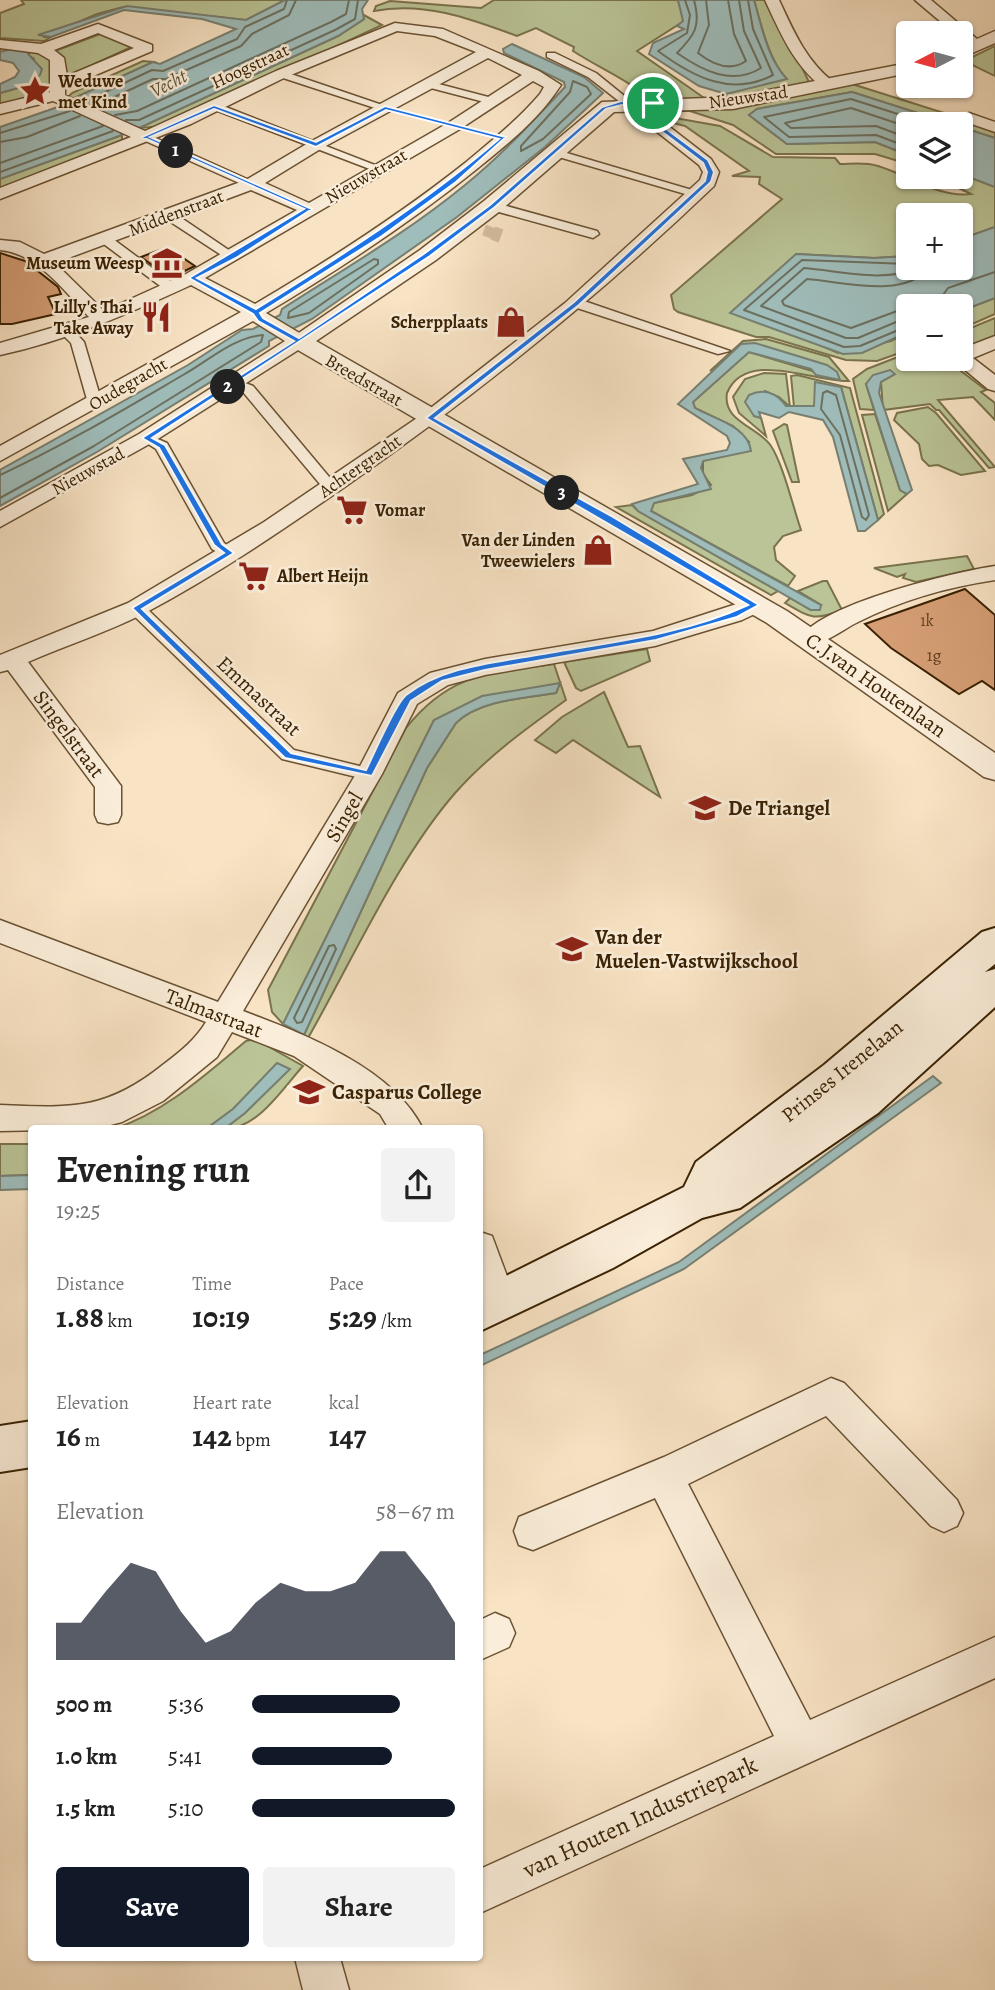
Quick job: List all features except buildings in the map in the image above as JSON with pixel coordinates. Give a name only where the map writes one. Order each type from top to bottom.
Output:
[{"type":"main road","name":"Prinses Irenelaan","points":[[693,1202],[711,1175],[838,1077],[995,942]]},
{"type":"main road","name":"Prinses Irenelaan","points":[[490,1307],[693,1202],[725,1195],[864,1101],[995,984]]},
{"type":"main road","points":[[0,1450],[28,1445]]},
{"type":"street","points":[[772,0],[802,62],[809,72],[827,83]]},
{"type":"street","points":[[922,0],[942,21]]},
{"type":"street","name":"Hoogstraat","points":[[0,194],[145,137],[281,74],[401,26],[438,32],[488,52]]},
{"type":"street","points":[[0,44],[41,49],[98,28],[147,48],[61,95],[0,108]]},
{"type":"street","points":[[973,47],[995,36]]},
{"type":"street","points":[[41,49],[60,62],[61,95]]},
{"type":"street","points":[[488,52],[534,74]]},
{"type":"street","name":"Middenstraat","points":[[42,261],[252,184],[316,145],[488,52]]},
{"type":"street","points":[[551,55],[592,75],[628,103]]},
{"type":"street","name":"Nieuwstad","points":[[0,520],[146,438],[234,383],[293,337],[476,227],[492,206],[556,153],[604,108],[628,103],[726,104],[896,70]]},
{"type":"street","points":[[281,74],[408,114]]},
{"type":"street","name":"Nieuwstraat","points":[[2,346],[66,332],[102,319],[192,278],[233,257],[309,209],[454,126],[534,74]]},
{"type":"street","name":"Oudegracht","points":[[0,455],[258,316],[380,235],[454,180],[504,138],[547,96],[553,85],[534,74]]},
{"type":"street","points":[[431,85],[492,102]]},
{"type":"street","points":[[61,95],[125,128],[309,209]]},
{"type":"street","points":[[556,153],[696,193],[708,182],[710,172],[705,162],[650,120],[649,107],[653,103]]},
{"type":"street","points":[[214,106],[379,169]]},
{"type":"street","points":[[431,120],[504,138]]},
{"type":"street","points":[[981,120],[995,127]]},
{"type":"street","name":"Achtergracht","points":[[7,662],[138,610],[330,487],[430,418],[576,303],[696,193]]},
{"type":"street","points":[[492,206],[593,234]]},
{"type":"street","points":[[170,216],[233,257]]},
{"type":"street","points":[[105,239],[172,288]]},
{"type":"street","points":[[0,245],[18,246],[42,261],[102,319]]},
{"type":"street","points":[[192,278],[293,337]]},
{"type":"street","points":[[576,303],[723,351]]},
{"type":"street","points":[[66,332],[77,342],[95,403]]},
{"type":"street","name":"Breedstraat","points":[[293,337],[755,605]]},
{"type":"street","points":[[973,352],[995,342]]},
{"type":"street","points":[[973,367],[995,385]]},
{"type":"street","points":[[234,383],[248,389],[330,487]]},
{"type":"street","points":[[146,438],[162,446],[218,545],[230,553]]},
{"type":"street","points":[[811,638],[862,612],[968,576],[995,573]]},
{"type":"street","points":[[968,576],[995,592]]},
{"type":"street","name":"C.J.van Houtenlaan","points":[[755,605],[811,638],[995,769]]},
{"type":"street","name":"Singel","points":[[0,1118],[62,1121],[111,1113],[152,1093],[206,1048],[369,774],[407,699],[439,679],[485,667],[656,638],[734,615],[755,605]]},
{"type":"street","name":"Emmastraat","points":[[138,610],[288,755],[369,774]]},
{"type":"street","name":"Singelstraat","points":[[7,662],[108,786],[108,815]]},
{"type":"street","name":"Talmastraat","points":[[0,931],[304,1047],[391,1105],[404,1125]]},
{"type":"street","points":[[483,1265],[490,1307]]},
{"type":"street","points":[[533,1531],[664,1476],[831,1395],[944,1513]]},
{"type":"street","points":[[664,1476],[800,1743]]},
{"type":"street","name":"van Houten Industriepark","points":[[483,1890],[800,1743],[995,1657]]},
{"type":"green space","points":[[21,0],[285,0],[246,20],[123,7],[97,14],[43,37],[51,37],[44,41],[0,38],[0,13],[24,4]]},
{"type":"green space","points":[[494,0],[678,0],[684,21],[637,51],[710,102],[634,99],[640,91],[573,51],[574,47],[536,28],[517,36],[447,13],[411,8],[374,11],[376,6],[390,1],[481,8]]},
{"type":"green space","points":[[754,0],[769,0],[810,84],[723,101],[716,96],[786,79],[770,51]]},
{"type":"green space","points":[[362,14],[382,25],[166,126],[139,128],[338,36],[364,19]]},
{"type":"green space","points":[[103,33],[141,48],[129,48],[68,76],[64,63],[52,52]]},
{"type":"green space","points":[[0,46],[28,49],[50,57],[53,81],[50,91],[0,107],[0,93],[25,86],[34,59],[27,54],[0,52]]},
{"type":"green space","points":[[995,46],[995,76],[973,65],[973,57]]},
{"type":"green space","points":[[143,61],[153,62],[70,100],[67,98],[72,93]]},
{"type":"green space","points":[[852,84],[941,112],[914,112],[852,92],[757,109],[749,115],[787,144],[875,142],[896,150],[896,160],[875,154],[776,154],[733,125],[690,111],[655,111]]},
{"type":"green space","points":[[658,115],[720,126],[773,157],[835,158],[840,164],[873,165],[896,173],[896,189],[935,189],[947,193],[971,194],[961,189],[973,189],[973,179],[995,187],[995,227],[973,235],[973,203],[896,203],[896,257],[797,254],[736,308],[838,353],[896,338],[896,354],[877,361],[846,360],[769,337],[756,337],[678,312],[674,309],[671,295],[782,199],[759,184],[760,177],[732,176],[749,171],[685,126],[661,120]]},
{"type":"green space","points":[[973,122],[995,129],[995,138],[973,131]]},
{"type":"green space","points":[[122,135],[122,141],[0,189],[0,179]]},
{"type":"green space","points":[[995,298],[995,314],[973,324],[973,306]]},
{"type":"green space","points":[[995,318],[995,339],[973,348],[973,327]]},
{"type":"green space","points":[[766,339],[829,357],[849,381],[765,370],[749,372],[736,380],[727,393],[730,411],[771,446],[788,486],[801,530],[783,536],[774,547],[776,560],[795,576],[788,586],[651,511],[654,503],[692,495],[711,485],[703,474],[703,461],[749,442],[733,426],[695,408],[693,402],[749,352],[839,379],[741,344],[710,371],[743,341]]},
{"type":"green space","points":[[896,358],[896,371],[961,371],[986,390],[981,392],[995,403],[995,420],[973,397],[938,400],[995,467],[989,468],[939,410],[930,404],[883,410],[881,382],[895,374],[866,384],[874,410],[860,409],[853,379],[867,369]]},
{"type":"green space","points":[[764,373],[786,374],[790,407],[779,397],[765,391],[754,416],[761,418],[766,436],[739,413],[733,397],[745,379]]},
{"type":"green space","points":[[797,375],[850,388],[884,514],[878,520],[841,387],[814,406],[794,407],[791,376]]},
{"type":"green space","points":[[928,407],[985,471],[961,475],[938,465],[929,466],[922,459],[919,444],[894,420],[897,413]]},
{"type":"green space","points":[[875,414],[900,490],[907,494],[888,511],[862,415]]},
{"type":"green space","points":[[784,424],[787,425],[799,482],[792,482],[773,431]]},
{"type":"green space","points":[[632,505],[638,511],[778,591],[771,595],[616,507]]},
{"type":"green space","points":[[967,556],[974,569],[916,582],[903,578],[905,574],[897,577],[874,568]]},
{"type":"green space","points":[[827,581],[842,610],[819,617],[801,612],[785,603],[790,598],[811,610],[821,605],[798,591]]},
{"type":"green space","points":[[647,649],[650,661],[581,691],[576,688],[564,662]]},
{"type":"green space","points":[[554,664],[566,700],[481,766],[435,818],[395,879],[308,1038],[304,1035],[427,768],[456,723],[477,709],[490,705],[556,693],[560,683],[434,720],[283,1024],[272,1012],[268,990],[406,728],[422,710],[455,686],[490,674]]},
{"type":"green space","points":[[604,692],[628,747],[640,746],[660,797],[573,740],[556,753],[535,740],[562,717]]},
{"type":"green space","points":[[255,1039],[303,1066],[268,1106],[248,1122],[229,1125],[289,1069],[277,1064],[233,1109],[211,1125],[125,1125],[167,1103],[246,1041]]},
{"type":"green space","points":[[0,1144],[28,1144],[28,1175],[0,1176]]},
{"type":"water","name":"Vecht","points":[[285,0],[368,0],[362,9],[364,19],[338,36],[139,128],[130,126],[120,131],[122,135],[0,179],[0,127],[72,102],[70,100],[153,62],[160,64],[236,29],[202,19],[124,10],[51,37],[38,35],[127,6],[246,20]]},
{"type":"water","points":[[678,0],[754,0],[770,52],[787,79],[726,94],[699,86],[649,54],[653,43],[684,29],[677,26],[683,21]]},
{"type":"water","points":[[512,44],[584,77],[603,93],[545,147],[457,217],[312,319],[269,341],[269,346],[97,452],[0,506],[0,470],[188,365],[242,330],[253,329],[280,315],[282,309],[421,219],[492,162],[565,87],[564,82],[504,53],[503,49]]},
{"type":"water","points":[[15,48],[32,51],[28,54],[42,69],[40,75],[25,86],[0,93],[0,84],[15,77],[19,71],[13,63],[0,60],[0,52]]},
{"type":"water","points":[[852,92],[914,112],[896,112],[896,150],[875,142],[787,144],[749,115],[757,109]]},
{"type":"water","points":[[973,131],[995,138],[995,187],[973,179]]},
{"type":"water","points":[[995,227],[995,298],[973,306],[973,294],[896,294],[896,337],[862,353],[843,354],[730,313],[796,254],[896,257],[896,280],[973,280],[973,235]]},
{"type":"water","points":[[755,343],[827,365],[837,372],[840,380],[816,375],[811,369],[749,352],[693,402],[695,408],[737,429],[749,442],[751,451],[703,461],[701,468],[711,489],[654,503],[651,511],[821,605],[820,610],[811,610],[638,511],[632,504],[698,484],[683,459],[727,450],[730,443],[727,436],[678,404],[741,344]]},
{"type":"water","points":[[890,370],[895,374],[881,382],[879,393],[912,490],[907,494],[900,490],[866,384],[873,375]]},
{"type":"water","points":[[815,382],[841,387],[878,520],[865,531],[858,531],[833,437],[823,420],[789,412],[779,418],[759,412],[761,418],[754,416],[745,402],[749,395],[765,392],[779,398],[786,406],[814,406]]},
{"type":"water","points":[[560,683],[556,693],[490,705],[477,709],[456,723],[427,768],[304,1035],[283,1024],[434,720],[482,696]]},
{"type":"water","points":[[277,1063],[290,1069],[229,1125],[211,1125],[233,1109]]},
{"type":"water","points":[[933,1076],[941,1083],[684,1269],[483,1365],[483,1354],[679,1262]]},
{"type":"water","points":[[28,1175],[28,1189],[0,1190],[0,1176]]},
{"type":"tunnel","points":[[484,230],[498,235]]},
{"type":"tunnel","points":[[493,233],[501,236]]},
{"type":"place","name":"Weduwe met Kind","points":[[35,91]]},
{"type":"place","name":"Museum Weesp","points":[[167,263]]},
{"type":"place","name":"Lilly's Thai Take Away","points":[[156,317]]},
{"type":"place","name":"Scherpplaats","points":[[511,322]]},
{"type":"place","name":"Vomar","points":[[352,510]]},
{"type":"place","name":"Van der Linden Tweewielers","points":[[598,550]]},
{"type":"place","name":"Albert Heijn","points":[[254,576]]},
{"type":"place","name":"De Triangel","points":[[705,808]]},
{"type":"place","name":"Van der Muelen-Vastwijkschool","points":[[572,949]]},
{"type":"place","name":"Casparus College","points":[[309,1092]]},
{"type":"route","points":[[653,103],[621,103],[604,108],[556,153],[428,255],[299,341],[261,320],[256,312],[192,278],[233,257],[309,209],[145,137],[214,106],[316,145],[385,108],[504,138],[454,180],[380,235],[256,312],[261,320],[286,333],[299,341],[146,438],[162,446],[218,545],[230,553],[136,608],[288,755],[369,774],[407,699],[439,679],[485,667],[656,638],[734,615],[755,605],[610,519],[430,418],[576,303],[708,182],[710,172],[705,162],[650,120],[649,107],[653,103]]}]
